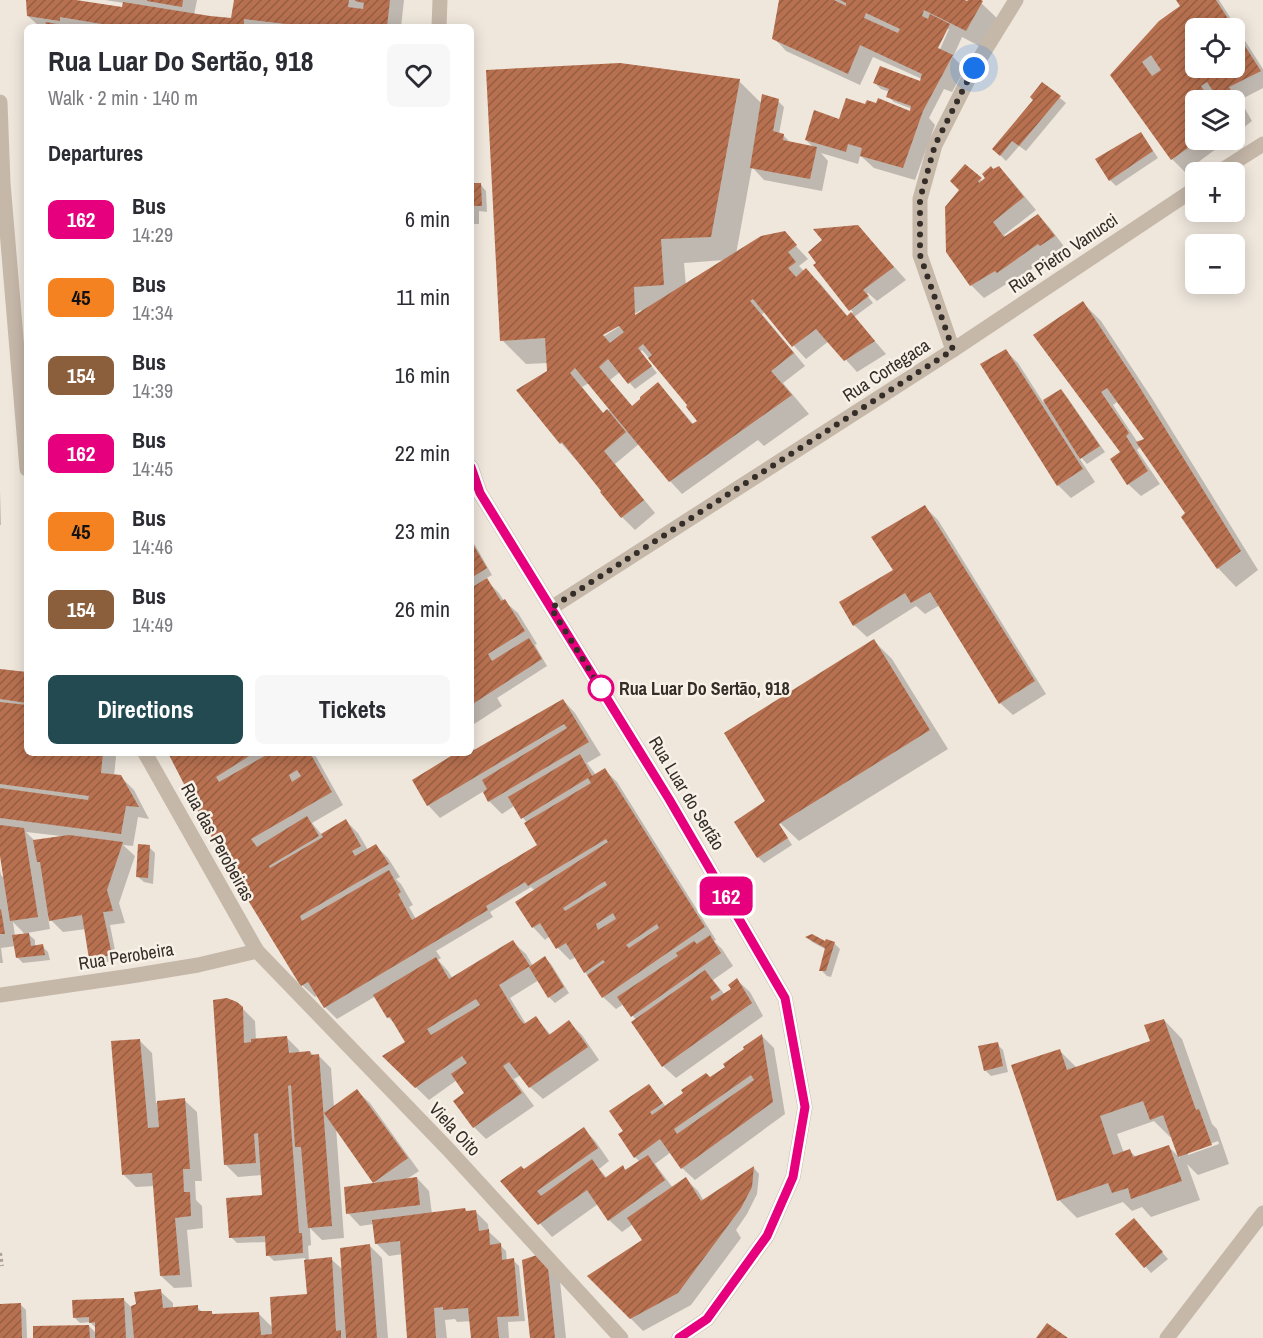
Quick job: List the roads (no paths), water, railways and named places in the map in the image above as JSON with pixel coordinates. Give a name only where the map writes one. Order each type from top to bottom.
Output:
[{"type":"street","points":[[439,24],[440,0]]},
{"type":"street","name":"Rua Cortegaca","points":[[551,608],[953,350],[920,255],[920,199],[935,145],[974,68],[1016,0]]},
{"type":"street","points":[[0,102],[3,183],[24,433]]},
{"type":"street","points":[[1235,162],[1263,144]]},
{"type":"street","name":"Rua Pietro Vanucci","points":[[953,350],[1185,195]]},
{"type":"street","name":"Rua Luar do Sertão","points":[[474,476],[480,493],[669,799],[785,998],[805,1107],[793,1177],[767,1236],[707,1319],[679,1338]]},
{"type":"street","name":"Rua das Perobeiras","points":[[148,756],[257,951]]},
{"type":"street","name":"Rua Perobeira","points":[[0,994],[198,965],[257,951]]},
{"type":"street","name":"Viela Oito","points":[[257,951],[447,1148],[621,1338]]},
{"type":"street","points":[[1167,1338],[1263,1213]]},
{"type":"place","name":"Rua Luar Do Sertão, 918","points":[[601,688]]}]
